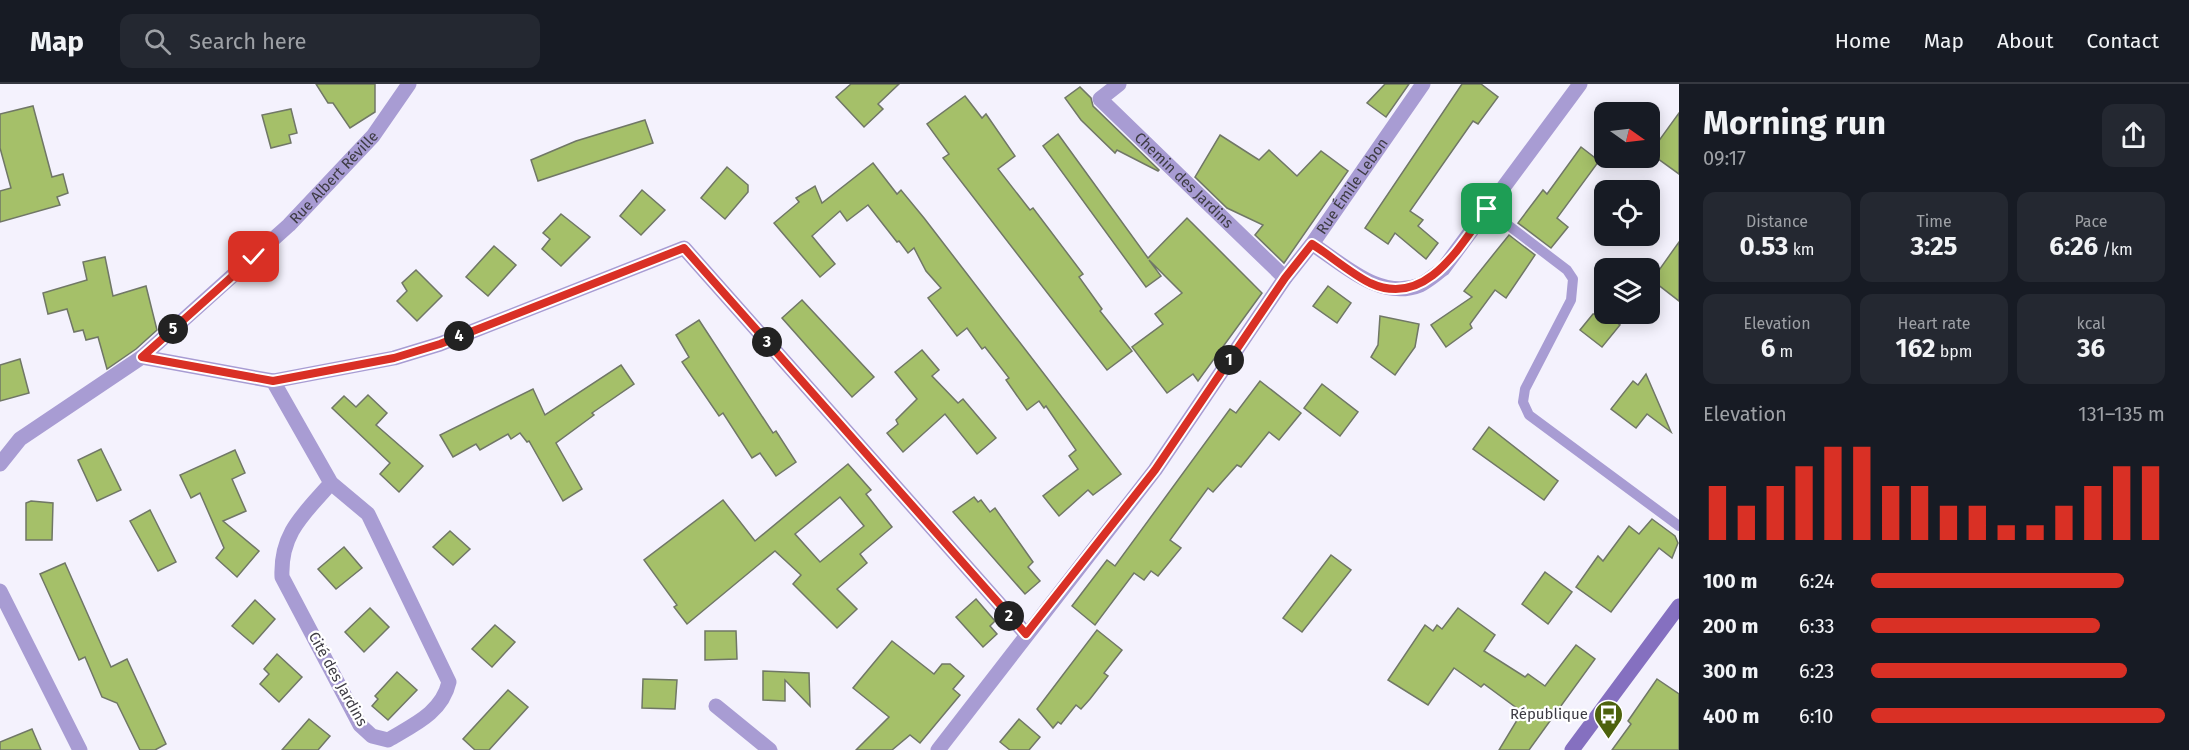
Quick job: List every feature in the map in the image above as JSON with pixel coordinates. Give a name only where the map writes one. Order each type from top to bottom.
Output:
[{"type":"main road","points":[[1572,750],[1679,606]]},
{"type":"street","name":"Chemin des Jardins","points":[[1119,84],[1100,99],[1285,278]]},
{"type":"street","name":"Rue Émile Lebon","points":[[938,750],[1155,470],[1285,278],[1312,244],[1423,84]]},
{"type":"street","points":[[1312,244],[1370,283],[1393,289],[1420,285],[1443,269],[1580,84]]},
{"type":"street","name":"Rue Albert Réville","points":[[0,464],[20,439],[142,357],[289,225],[373,136],[408,85]]},
{"type":"street","points":[[142,357],[273,381],[394,358],[440,344],[684,248],[1026,634]]},
{"type":"street","name":"Cité des Jardins","points":[[273,381],[330,483],[368,514],[449,682],[446,695],[434,712],[388,740],[372,736],[360,725],[282,577],[281,559],[293,526],[330,483]]},
{"type":"street","points":[[0,591],[80,750]]},
{"type":"street","points":[[716,706],[770,750]]},
{"type":"lane","points":[[1487,209],[1567,270],[1573,279],[1571,300],[1525,389],[1523,402],[1529,415],[1679,526]]},
{"type":"building","points":[[316,84],[375,84],[375,112],[350,128],[333,103],[328,103]]},
{"type":"building","points":[[851,84],[899,84],[878,104],[883,109],[864,127],[836,97]]},
{"type":"building","points":[[1385,84],[1409,84],[1386,117],[1367,103]]},
{"type":"building","points":[[1462,84],[1481,84],[1498,97],[1478,124],[1473,121],[1410,211],[1423,220],[1418,226],[1438,243],[1426,259],[1395,233],[1388,244],[1365,228]]},
{"type":"building","points":[[1080,87],[1091,98],[1093,106],[1158,171],[1117,150],[1115,153],[1081,120],[1065,98]]},
{"type":"building","points":[[965,96],[982,118],[986,114],[1015,156],[998,169],[1030,210],[1033,208],[1083,274],[1079,277],[1102,309],[1100,311],[1132,351],[1107,370],[943,158],[949,154],[927,124]]},
{"type":"building","points":[[33,106],[52,177],[63,174],[68,193],[57,197],[60,205],[0,222],[0,191],[11,188],[0,148],[0,114]]},
{"type":"building","points":[[291,109],[297,133],[289,135],[291,143],[271,148],[262,115]]},
{"type":"building","points":[[1679,113],[1679,174],[1660,160],[1660,139]]},
{"type":"building","points":[[645,120],[653,143],[538,181],[531,160],[576,141]]},
{"type":"building","points":[[1058,134],[1148,258],[1187,218],[1262,293],[1198,381],[1193,374],[1167,393],[1132,347],[1163,324],[1155,314],[1182,293],[1149,260],[1161,276],[1146,287],[1043,146]]},
{"type":"building","points":[[1220,135],[1259,160],[1269,150],[1297,176],[1321,151],[1348,171],[1284,263],[1255,235],[1263,225],[1227,208],[1195,177]]},
{"type":"building","points":[[1581,147],[1594,157],[1594,168],[1557,218],[1568,227],[1551,248],[1518,223],[1543,190],[1547,194]]},
{"type":"building","points":[[873,163],[897,194],[901,190],[924,218],[1121,474],[1093,495],[1088,490],[1059,516],[1043,496],[1078,469],[1069,456],[1076,450],[1046,406],[1044,408],[1039,401],[1027,410],[1006,380],[1009,378],[985,347],[982,349],[967,328],[957,336],[928,298],[941,288],[926,271],[914,248],[908,253],[868,205],[847,221],[840,211],[812,236],[835,264],[820,277],[774,223],[799,202],[796,198],[815,186],[822,203]]},
{"type":"building","points":[[727,167],[748,185],[748,192],[725,219],[701,198]]},
{"type":"building","points":[[642,190],[665,210],[641,235],[620,216]]},
{"type":"building","points":[[561,214],[590,237],[561,266],[542,249],[550,239],[543,233]]},
{"type":"building","points":[[1509,235],[1535,255],[1506,298],[1495,290],[1470,324],[1472,328],[1446,347],[1431,325],[1472,297],[1464,291]]},
{"type":"building","points":[[1679,242],[1679,301],[1660,286],[1660,269]]},
{"type":"building","points":[[494,246],[516,265],[488,296],[466,277]]},
{"type":"building","points":[[105,257],[113,296],[146,286],[157,330],[136,349],[107,369],[98,337],[86,340],[83,330],[74,332],[67,309],[48,314],[43,293],[87,280],[83,262]]},
{"type":"building","points":[[416,270],[442,296],[417,321],[397,301],[407,291],[402,283]]},
{"type":"building","points":[[1328,286],[1351,303],[1337,323],[1313,306]]},
{"type":"building","points":[[802,300],[874,377],[852,397],[782,318]]},
{"type":"building","points":[[1593,314],[1594,324],[1620,325],[1602,347],[1580,330]]},
{"type":"building","points":[[1380,316],[1419,324],[1415,347],[1395,375],[1371,357],[1378,345]]},
{"type":"building","points":[[699,320],[773,433],[776,431],[796,462],[776,476],[760,453],[752,458],[723,413],[719,416],[682,362],[689,357],[676,335]]},
{"type":"building","points":[[922,350],[939,370],[932,376],[958,403],[963,399],[996,438],[977,454],[945,414],[903,452],[887,433],[898,424],[896,420],[917,399],[895,372]]},
{"type":"building","points":[[20,359],[29,393],[0,401],[0,365]]},
{"type":"building","points":[[621,365],[634,384],[592,413],[594,415],[556,443],[582,489],[563,501],[529,441],[527,442],[520,433],[511,439],[508,434],[480,450],[476,444],[453,457],[440,435],[533,389],[545,415]]},
{"type":"building","points":[[1646,374],[1671,432],[1647,414],[1636,428],[1611,409],[1633,381],[1638,385]]},
{"type":"building","points":[[1260,381],[1301,413],[1279,440],[1269,432],[1241,467],[1237,465],[1213,492],[1208,488],[1170,540],[1181,548],[1158,576],[1151,571],[1144,580],[1134,573],[1095,625],[1072,606],[1107,560],[1115,566],[1230,409],[1236,413]]},
{"type":"building","points":[[1322,384],[1358,412],[1340,436],[1304,408]]},
{"type":"building","points":[[368,395],[387,413],[376,425],[423,466],[399,492],[380,474],[390,463],[332,408],[344,396],[356,407]]},
{"type":"building","points":[[1489,427],[1558,481],[1544,500],[1473,449]]},
{"type":"building","points":[[101,449],[121,490],[97,501],[78,460]]},
{"type":"building","points":[[235,450],[245,473],[232,479],[246,511],[223,521],[259,551],[237,577],[216,558],[224,548],[200,493],[191,498],[180,475]]},
{"type":"building","points":[[848,464],[871,490],[866,494],[892,527],[860,554],[867,563],[837,589],[857,609],[837,628],[793,584],[801,575],[775,551],[687,624],[674,607],[677,605],[644,560],[723,500],[755,541]],"holes":[[[840,497],[864,526],[820,562],[795,534]]]},
{"type":"building","points":[[974,497],[978,502],[981,500],[990,512],[995,508],[1033,562],[1028,567],[1040,581],[1025,594],[953,512]]},
{"type":"building","points":[[31,501],[53,503],[52,540],[26,540],[26,503]]},
{"type":"building","points":[[150,510],[176,562],[158,571],[130,521]]},
{"type":"building","points":[[1652,519],[1675,536],[1678,543],[1672,558],[1659,548],[1611,612],[1576,587],[1598,556],[1603,561],[1629,526],[1639,534]]},
{"type":"building","points":[[450,531],[470,549],[453,565],[433,547]]},
{"type":"building","points":[[344,547],[362,568],[336,589],[318,569]]},
{"type":"building","points":[[1331,555],[1351,570],[1302,632],[1283,618]]},
{"type":"building","points":[[65,563],[111,667],[127,659],[166,744],[155,750],[140,750],[117,703],[102,697],[85,657],[79,660],[40,574]]},
{"type":"building","points":[[1545,572],[1572,592],[1548,624],[1522,604]]},
{"type":"building","points":[[976,599],[995,621],[990,626],[997,634],[983,647],[956,617]]},
{"type":"building","points":[[255,600],[275,619],[253,644],[232,626]]},
{"type":"building","points":[[370,608],[389,627],[364,652],[345,632]]},
{"type":"building","points":[[1458,608],[1495,635],[1484,651],[1525,677],[1528,674],[1545,686],[1576,645],[1595,659],[1529,750],[1499,750],[1522,712],[1484,684],[1481,687],[1454,668],[1428,705],[1388,680],[1425,625],[1433,631],[1437,625],[1442,629]]},
{"type":"building","points":[[495,625],[515,642],[492,667],[472,649]]},
{"type":"building","points":[[1097,630],[1122,650],[1104,673],[1108,676],[1090,699],[1081,709],[1076,705],[1061,724],[1058,722],[1053,728],[1037,709]]},
{"type":"building","points":[[705,631],[736,631],[737,659],[705,660]]},
{"type":"building","points":[[892,641],[934,674],[942,664],[950,664],[964,676],[953,689],[960,695],[920,743],[910,735],[892,750],[856,750],[889,717],[853,688]]},
{"type":"building","points":[[277,654],[302,677],[279,702],[260,684],[269,674],[264,669]]},
{"type":"building","points":[[763,671],[809,673],[810,706],[785,680],[785,701],[763,700]]},
{"type":"building","points":[[397,672],[417,690],[388,720],[372,706],[378,699],[375,696]]},
{"type":"building","points":[[643,679],[677,680],[675,709],[642,708]]},
{"type":"building","points":[[1657,679],[1679,694],[1679,750],[1612,750],[1631,724],[1628,721]]},
{"type":"building","points":[[508,690],[528,707],[489,750],[475,750],[463,739]]},
{"type":"building","points":[[309,719],[330,736],[318,750],[282,750]]},
{"type":"building","points":[[1019,719],[1040,737],[1029,750],[1010,750],[1000,742]]},
{"type":"building","points":[[32,729],[41,750],[0,750],[0,742]]},
{"type":"place","name":"République","points":[[1609,740]]},
{"type":"route","points":[[254,257],[142,357],[273,381],[394,358],[440,344],[684,248],[1026,634],[1155,470],[1285,278],[1312,244],[1370,283],[1393,289],[1420,285],[1443,269],[1487,209]]}]
